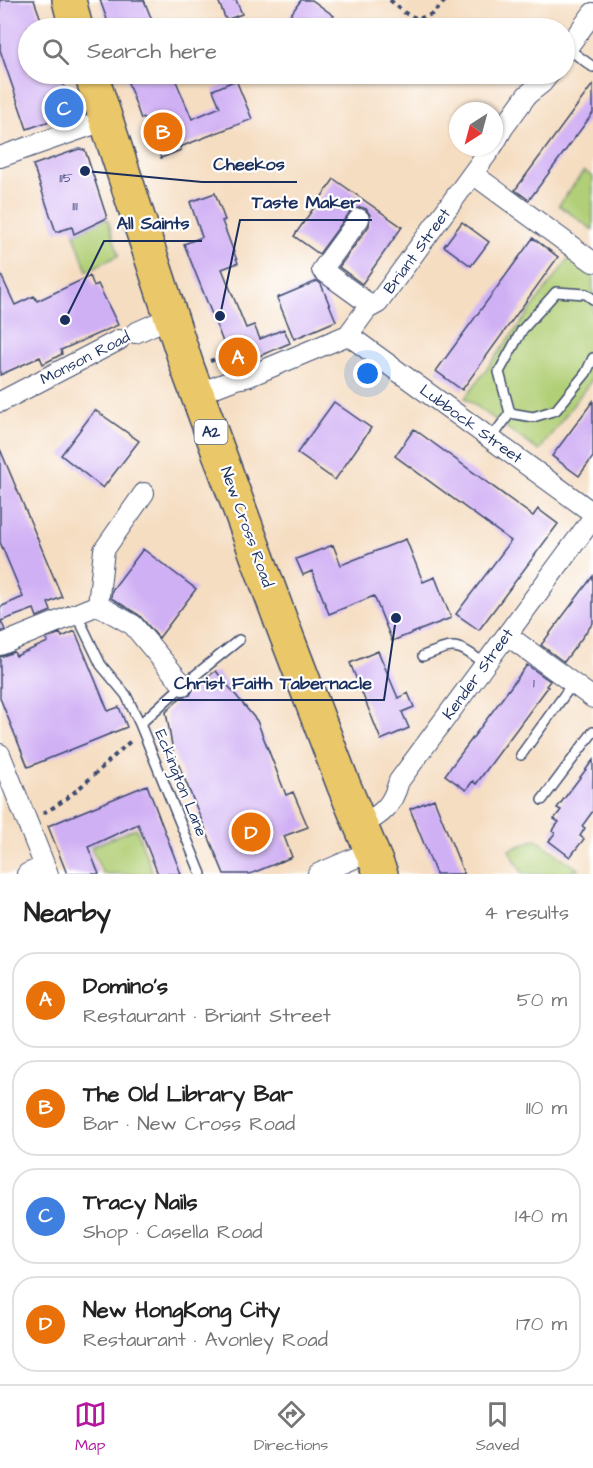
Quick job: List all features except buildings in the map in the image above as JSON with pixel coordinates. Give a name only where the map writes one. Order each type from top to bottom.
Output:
[{"type":"highway","points":[[69,0],[74,18]]},
{"type":"highway","name":"New Cross Road","points":[[94,84],[197,394],[282,624],[371,850]]},
{"type":"street","points":[[575,38],[593,13]]},
{"type":"street","name":"Briant Street","points":[[503,128],[526,95],[541,84]]},
{"type":"street","points":[[0,158],[106,120]]},
{"type":"street","name":"Briant Street","points":[[348,335],[367,309],[378,303],[486,156]]},
{"type":"street","points":[[473,174],[593,262]]},
{"type":"street","points":[[359,219],[322,270],[372,306]]},
{"type":"street","name":"Monson Road","points":[[0,402],[127,336],[171,317]]},
{"type":"street","points":[[197,394],[247,377],[348,335]]},
{"type":"street","name":"Lubbock Street","points":[[348,335],[593,513]]},
{"type":"street","points":[[98,604],[104,550],[144,494]]},
{"type":"street","name":"Kender Street","points":[[318,874],[371,850],[380,816],[395,794],[399,781],[593,518]]},
{"type":"street","points":[[0,645],[98,604]]},
{"type":"street","points":[[98,604],[133,625],[183,685]]},
{"type":"street","points":[[507,636],[593,698]]},
{"type":"street","points":[[0,754],[47,870],[27,874]]},
{"type":"lane","points":[[575,56],[593,67]]},
{"type":"lane","points":[[510,412],[499,372],[522,330],[556,292],[586,294],[593,299]]},
{"type":"lane","points":[[510,412],[533,417],[556,410],[586,373],[593,358]]},
{"type":"lane","points":[[491,439],[510,412]]},
{"type":"lane","points":[[76,613],[101,665],[126,695],[142,728]]},
{"type":"lane","name":"Eckington Lane","points":[[201,874],[142,728],[183,685],[239,640]]},
{"type":"lane","points":[[423,656],[449,646],[458,646],[486,664]]},
{"type":"lane","points":[[521,755],[573,683]]},
{"type":"lane","points":[[542,800],[593,732]]},
{"type":"path","points":[[390,0],[405,13],[416,18]]},
{"type":"path","points":[[421,18],[432,14],[446,0]]},
{"type":"path","points":[[26,820],[50,810],[84,783],[132,740],[142,728]]},
{"type":"green space","points":[[584,171],[593,177],[593,230],[559,205]]},
{"type":"green space","points":[[107,218],[119,255],[87,271],[74,234]]},
{"type":"green space","points":[[569,258],[593,276],[593,378],[539,451],[465,398]]},
{"type":"green space","points":[[136,828],[153,874],[103,874],[91,847]]},
{"type":"green space","points":[[536,839],[578,869],[566,874],[523,874],[509,850]]},
{"type":"place","name":"Tracy Nails","points":[[64,108]]},
{"type":"place","name":"The Old Library Bar","points":[[163,132]]},
{"type":"place","name":"Cheekos","points":[[85,171]]},
{"type":"place","name":"Taste Maker","points":[[220,316]]},
{"type":"place","name":"All Saints","points":[[65,320]]},
{"type":"place","name":"Domino's","points":[[238,357]]},
{"type":"place","name":"Christ Faith Tabernacle","points":[[396,618]]},
{"type":"place","name":"New HongKong City","points":[[251,832]]}]
